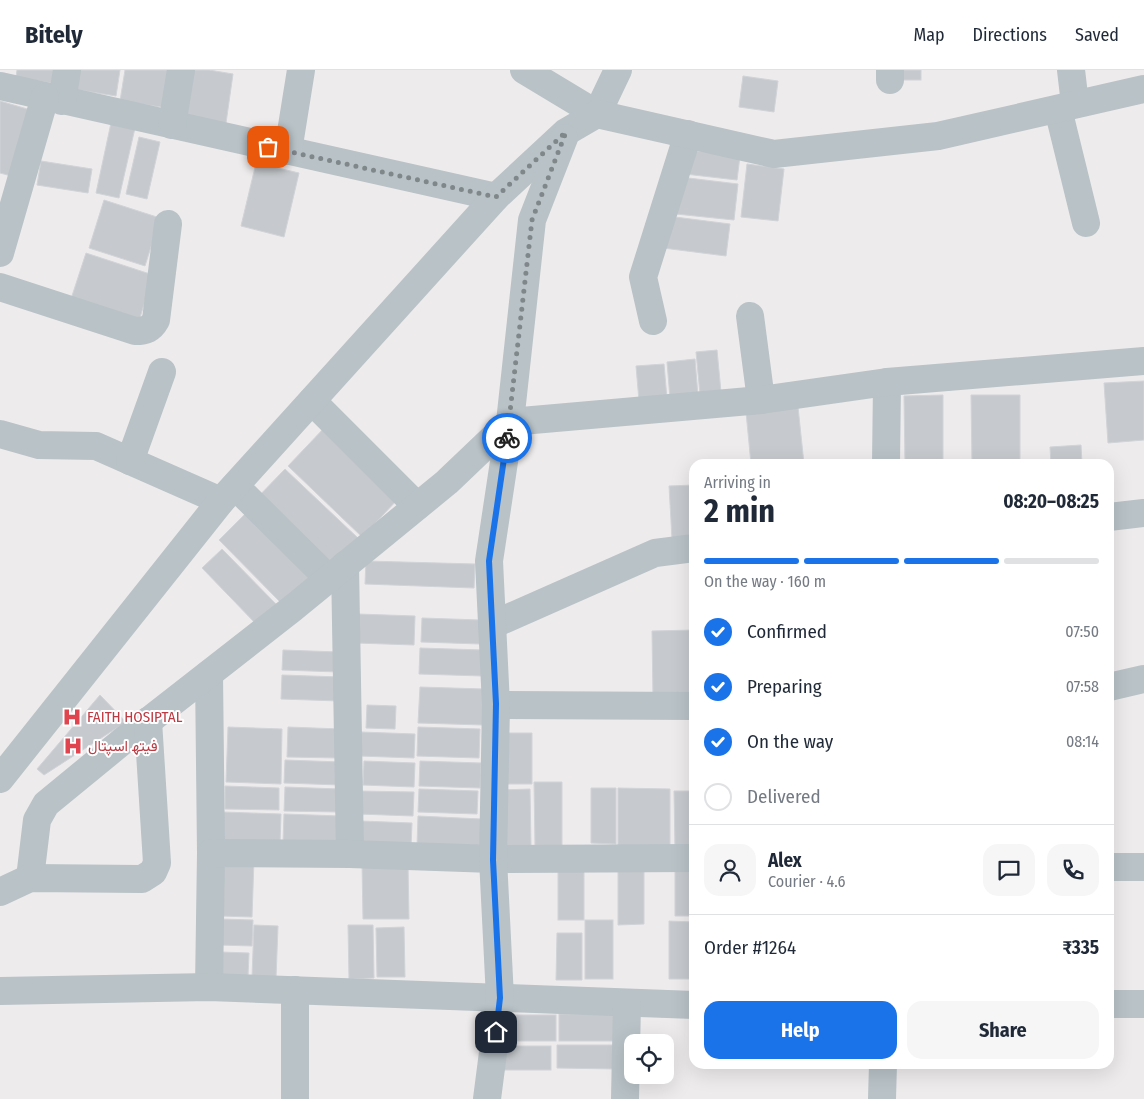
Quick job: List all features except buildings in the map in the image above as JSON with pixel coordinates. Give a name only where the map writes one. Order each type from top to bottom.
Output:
[{"type":"street","points":[[0,253],[54,99],[67,70]]},
{"type":"street","points":[[172,125],[181,70]]},
{"type":"street","points":[[288,151],[301,70]]},
{"type":"street","points":[[524,70],[597,114],[774,154],[938,136],[1144,89]]},
{"type":"street","points":[[0,779],[228,494],[496,197],[566,132],[597,114],[618,70]]},
{"type":"street","points":[[1071,70],[1066,106],[1086,223]]},
{"type":"street","points":[[0,86],[496,197]]},
{"type":"street","points":[[487,1099],[500,998],[493,860],[496,704],[489,561],[510,422],[532,220],[566,132]]},
{"type":"street","points":[[653,321],[643,277],[688,134]]},
{"type":"street","points":[[0,287],[135,331],[146,330],[151,328],[156,320],[168,224]]},
{"type":"street","points":[[750,316],[761,400]]},
{"type":"street","points":[[30,878],[37,820],[46,804],[337,572],[446,482],[510,422],[761,400],[887,382],[1144,361]]},
{"type":"street","points":[[130,461],[162,372]]},
{"type":"street","points":[[886,459],[887,382]]},
{"type":"street","points":[[312,402],[417,506]]},
{"type":"street","points":[[0,434],[39,444],[96,446],[130,461],[228,494],[337,572]]},
{"type":"street","points":[[1114,516],[1144,513]]},
{"type":"street","points":[[492,625],[655,553],[689,549]]},
{"type":"street","points":[[337,572],[350,854]]},
{"type":"street","points":[[209,674],[211,853],[209,987]]},
{"type":"street","points":[[1114,686],[1144,679]]},
{"type":"street","points":[[496,704],[689,706]]},
{"type":"street","points":[[0,892],[30,878],[142,879],[153,872],[157,863],[148,721]]},
{"type":"street","points":[[211,853],[350,854],[493,860],[689,858]]},
{"type":"street","points":[[1114,867],[1144,867]]},
{"type":"street","points":[[0,991],[209,987],[689,1005]]},
{"type":"street","points":[[295,990],[295,1099]]},
{"type":"street","points":[[625,1099],[627,1003]]},
{"type":"street","points":[[1114,1004],[1144,1004]]},
{"type":"street","points":[[882,1099],[883,1069]]},
{"type":"way so far","points":[[268,147],[496,197],[566,132],[532,220],[507,438]]},
{"type":"place","name":"FAITH HOSIPTAL","points":[[72,717]]},
{"type":"place","name":"فیتھ اسپتال","points":[[73,746]]},
{"type":"route","points":[[496,1032],[500,998],[493,860],[496,704],[489,561],[507,438]]}]
